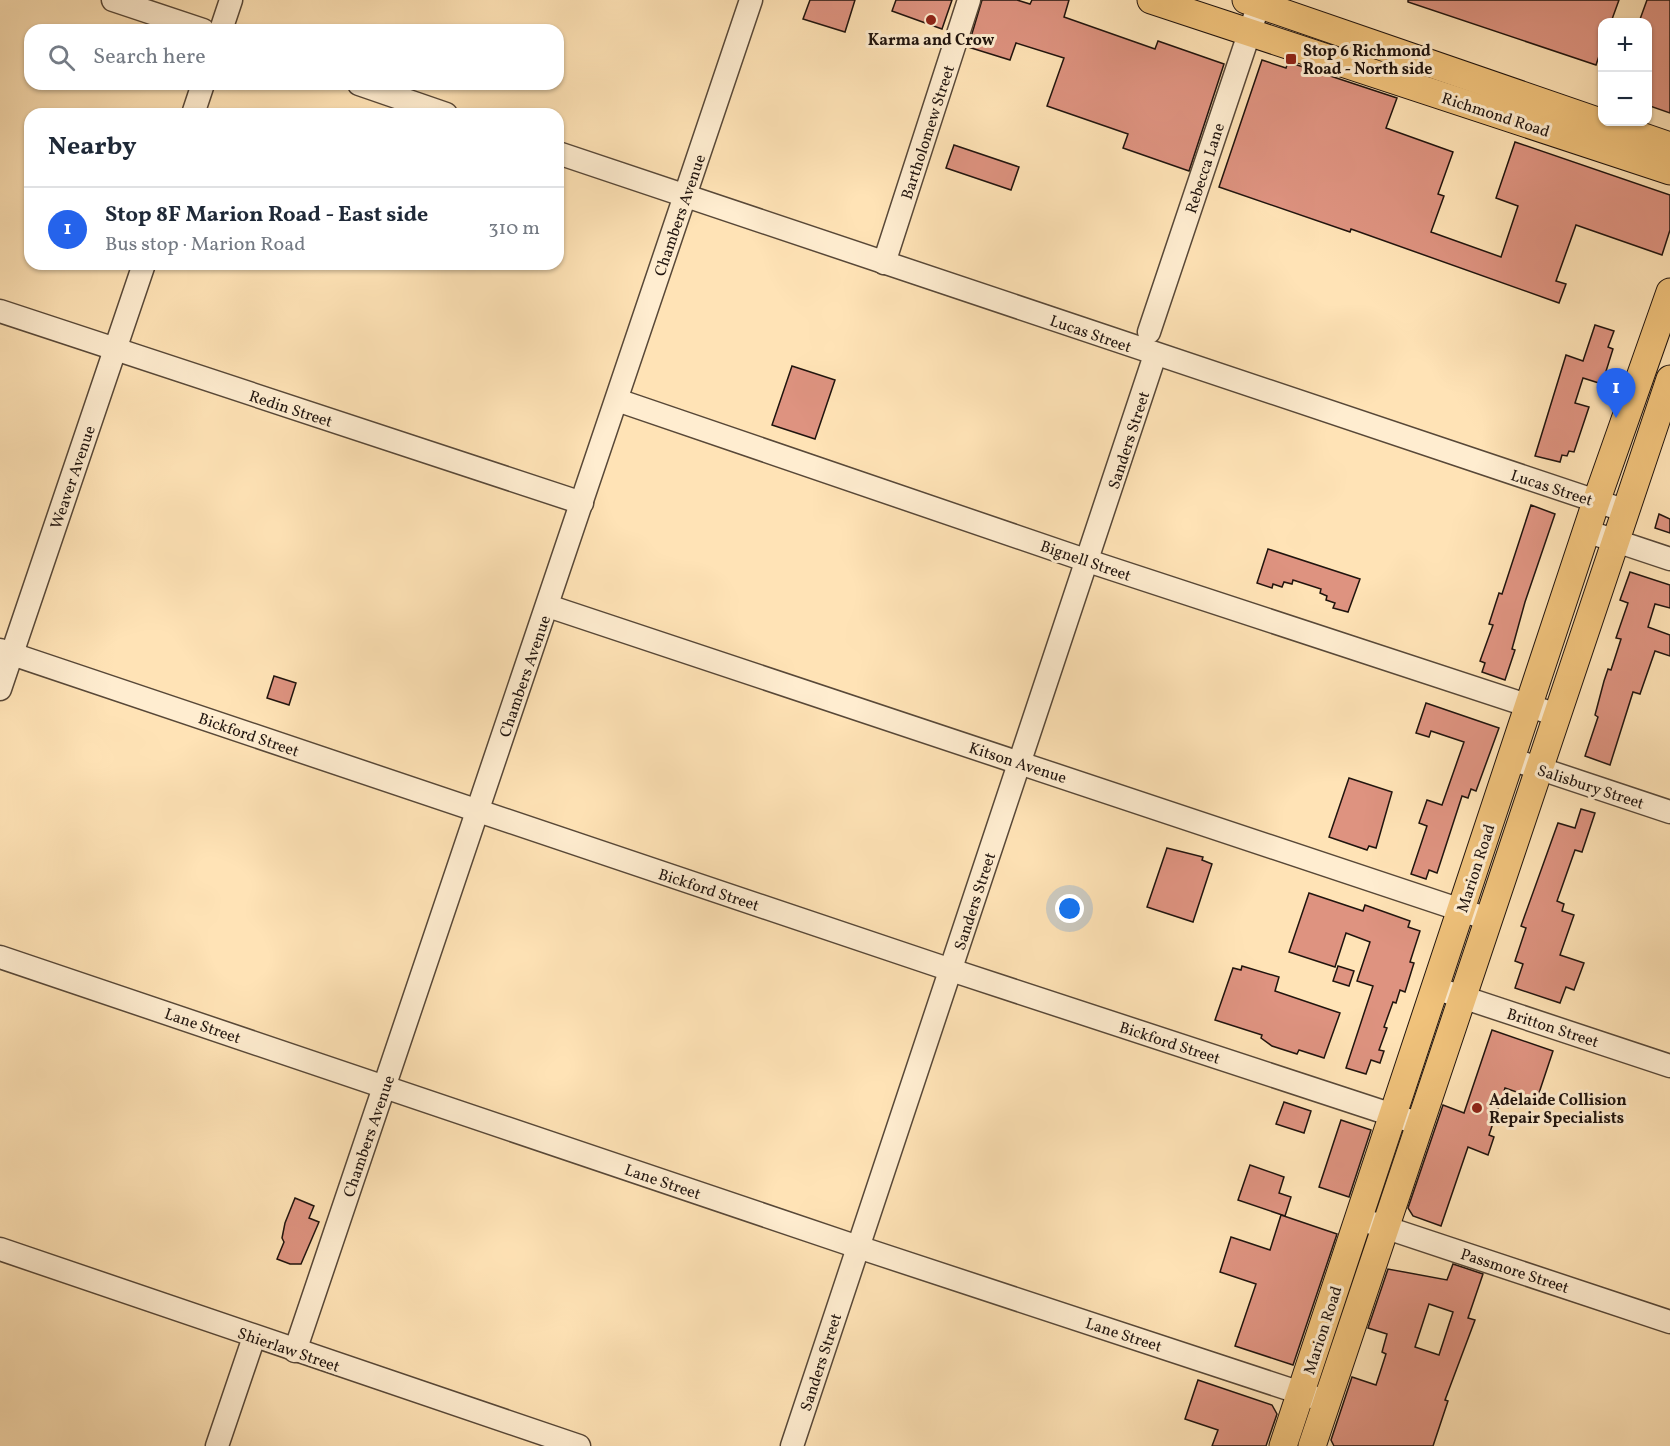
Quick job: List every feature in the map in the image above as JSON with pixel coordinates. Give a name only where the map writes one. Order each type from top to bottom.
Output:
[{"type":"main road","name":"Richmond Road","points":[[1151,0],[1249,32],[1667,157]]},
{"type":"main road","name":"Richmond Road","points":[[1252,2],[1667,157]]},
{"type":"main road","name":"Marion Road","points":[[1283,1446],[1596,502],[1670,292]]},
{"type":"main road","name":"Marion Road","points":[[1312,1446],[1670,379]]},
{"type":"street","points":[[113,0],[185,24]]},
{"type":"street","points":[[223,24],[231,0]]},
{"type":"street","name":"Chambers Avenue","points":[[295,1351],[479,812],[751,0]]},
{"type":"street","name":"Bartholomew Street","points":[[884,263],[969,0]]},
{"type":"street","name":"Rebecca Lane","points":[[1149,332],[1249,32],[1252,2]]},
{"type":"street","points":[[195,108],[201,90]]},
{"type":"street","points":[[376,90],[429,108]]},
{"type":"street","name":"Lucas Street","points":[[564,155],[1626,511]]},
{"type":"street","name":"Weaver Avenue","points":[[0,689],[6,652],[116,351],[142,270]]},
{"type":"street","name":"Redin Street","points":[[0,311],[582,503]]},
{"type":"street","name":"Sanders Street","points":[[792,1446],[1155,355]]},
{"type":"street","name":"Bignell Street","points":[[617,400],[1088,561],[1557,715]]},
{"type":"street","points":[[1587,531],[1670,559]]},
{"type":"street","name":"Kitson Avenue","points":[[548,606],[1488,919]]},
{"type":"street","name":"Bickford Street","points":[[6,652],[951,970],[1420,1124]]},
{"type":"street","name":"Salisbury Street","points":[[1511,759],[1670,812]]},
{"type":"street","name":"Lane Street","points":[[0,957],[858,1247],[1327,1401]]},
{"type":"street","name":"Britton Street","points":[[1435,988],[1670,1066]]},
{"type":"street","name":"Passmore Street","points":[[1359,1218],[1670,1322]]},
{"type":"street","name":"Shierlaw Street","points":[[0,1249],[579,1446]]},
{"type":"street","points":[[217,1446],[254,1337]]},
{"type":"building","points":[[810,0],[855,0],[845,32],[803,19]]},
{"type":"building","name":"Karma and Crow","points":[[896,0],[952,0],[942,29],[892,11]]},
{"type":"building","points":[[982,0],[1017,0],[1030,4],[1032,0],[1069,0],[1064,17],[1155,49],[1158,41],[1224,64],[1189,171],[1123,148],[1128,134],[1047,106],[1064,58],[1016,43],[1010,60],[968,47]]},
{"type":"building","points":[[1408,0],[1619,0],[1612,18],[1598,18],[1596,65],[1408,2]]},
{"type":"building","points":[[1647,0],[1670,0],[1670,113],[1652,107],[1652,18],[1640,18]]},
{"type":"building","points":[[1262,60],[1286,68],[1288,62],[1397,98],[1386,128],[1453,152],[1438,194],[1444,196],[1431,232],[1501,257],[1518,206],[1496,198],[1515,142],[1670,195],[1670,230],[1662,255],[1576,225],[1556,281],[1566,284],[1559,303],[1351,229],[1350,232],[1219,187]]},
{"type":"building","points":[[954,145],[1019,167],[1011,190],[946,168]]},
{"type":"building","points":[[1595,325],[1614,331],[1608,347],[1613,349],[1602,384],[1583,378],[1575,403],[1589,407],[1574,452],[1569,451],[1567,456],[1562,455],[1560,462],[1535,456],[1566,355],[1583,361]]},
{"type":"building","points":[[792,366],[835,380],[815,439],[772,425]]},
{"type":"building","points":[[1531,505],[1555,514],[1525,602],[1512,649],[1515,650],[1505,680],[1482,672],[1485,663],[1480,661],[1493,625],[1489,624],[1499,593],[1502,594]]},
{"type":"building","points":[[1659,514],[1670,519],[1670,533],[1655,528]]},
{"type":"building","points":[[1268,549],[1360,579],[1348,612],[1333,608],[1335,603],[1326,600],[1327,596],[1320,593],[1321,589],[1293,580],[1292,584],[1284,582],[1282,587],[1273,584],[1272,588],[1257,583]]},
{"type":"building","points":[[1630,572],[1670,585],[1670,608],[1655,604],[1648,627],[1670,635],[1670,656],[1655,651],[1640,694],[1633,692],[1610,765],[1585,756],[1598,717],[1595,715],[1604,681],[1608,669],[1611,670],[1621,639],[1616,638],[1628,603],[1620,600]]},
{"type":"building","points":[[274,676],[296,683],[289,705],[267,698]]},
{"type":"building","points":[[1426,703],[1499,728],[1476,791],[1471,789],[1468,798],[1462,796],[1437,873],[1429,870],[1426,879],[1411,874],[1427,826],[1419,823],[1427,800],[1442,805],[1464,742],[1431,731],[1429,737],[1416,733]]},
{"type":"building","points":[[1349,778],[1392,792],[1376,848],[1369,846],[1367,850],[1329,837]]},
{"type":"building","points":[[1581,809],[1595,813],[1582,852],[1575,850],[1557,901],[1564,904],[1562,911],[1574,915],[1560,955],[1584,963],[1574,990],[1566,987],[1560,1003],[1515,988],[1523,964],[1515,961],[1526,928],[1521,926],[1558,823],[1575,828]]},
{"type":"building","points":[[1167,848],[1203,857],[1202,860],[1212,864],[1193,922],[1147,907]]},
{"type":"building","points":[[1309,893],[1363,911],[1365,905],[1410,921],[1408,927],[1420,931],[1410,962],[1414,963],[1405,992],[1400,990],[1384,1027],[1387,1028],[1379,1050],[1384,1051],[1380,1063],[1371,1060],[1366,1074],[1346,1068],[1373,986],[1357,981],[1370,942],[1346,933],[1335,967],[1289,952]]},
{"type":"building","points":[[1242,966],[1279,977],[1275,991],[1340,1013],[1324,1058],[1299,1050],[1297,1054],[1272,1046],[1261,1038],[1262,1035],[1215,1020],[1233,968],[1241,970]]},
{"type":"building","points":[[1338,966],[1354,971],[1349,986],[1333,981]]},
{"type":"building","points":[[1492,1030],[1553,1051],[1537,1099],[1505,1088],[1489,1135],[1494,1137],[1488,1155],[1468,1147],[1441,1226],[1413,1216],[1408,1208],[1443,1105],[1464,1113]]},
{"type":"building","points":[[1284,1102],[1311,1111],[1304,1133],[1276,1124]]},
{"type":"building","points":[[1341,1120],[1371,1130],[1349,1197],[1319,1187]]},
{"type":"building","points":[[1250,1165],[1284,1177],[1279,1193],[1291,1197],[1285,1216],[1238,1200]]},
{"type":"building","points":[[295,1198],[314,1206],[309,1218],[319,1222],[301,1264],[290,1264],[277,1259],[284,1242],[282,1238],[285,1223]]},
{"type":"building","points":[[1281,1215],[1337,1234],[1293,1365],[1235,1346],[1256,1284],[1220,1272],[1231,1237],[1270,1250]]},
{"type":"building","points":[[1453,1264],[1483,1274],[1468,1318],[1475,1320],[1445,1400],[1448,1401],[1433,1446],[1334,1446],[1331,1440],[1352,1377],[1376,1385],[1386,1354],[1382,1352],[1387,1334],[1368,1328],[1388,1269],[1447,1280]],"holes":[[[1429,1304],[1453,1312],[1439,1355],[1415,1347]]]},
{"type":"building","points":[[1198,1380],[1272,1405],[1277,1414],[1266,1446],[1212,1446],[1218,1430],[1185,1419]]},
{"type":"place","name":"Karma and Crow","points":[[931,20]]},
{"type":"place","name":"Stop 6 Richmond Road - North side","points":[[1291,59]]},
{"type":"place","name":"Stop 8F Marion Road - East side","points":[[1616,418]]},
{"type":"place","name":"Adelaide Collision Repair Specialists","points":[[1477,1108]]}]
